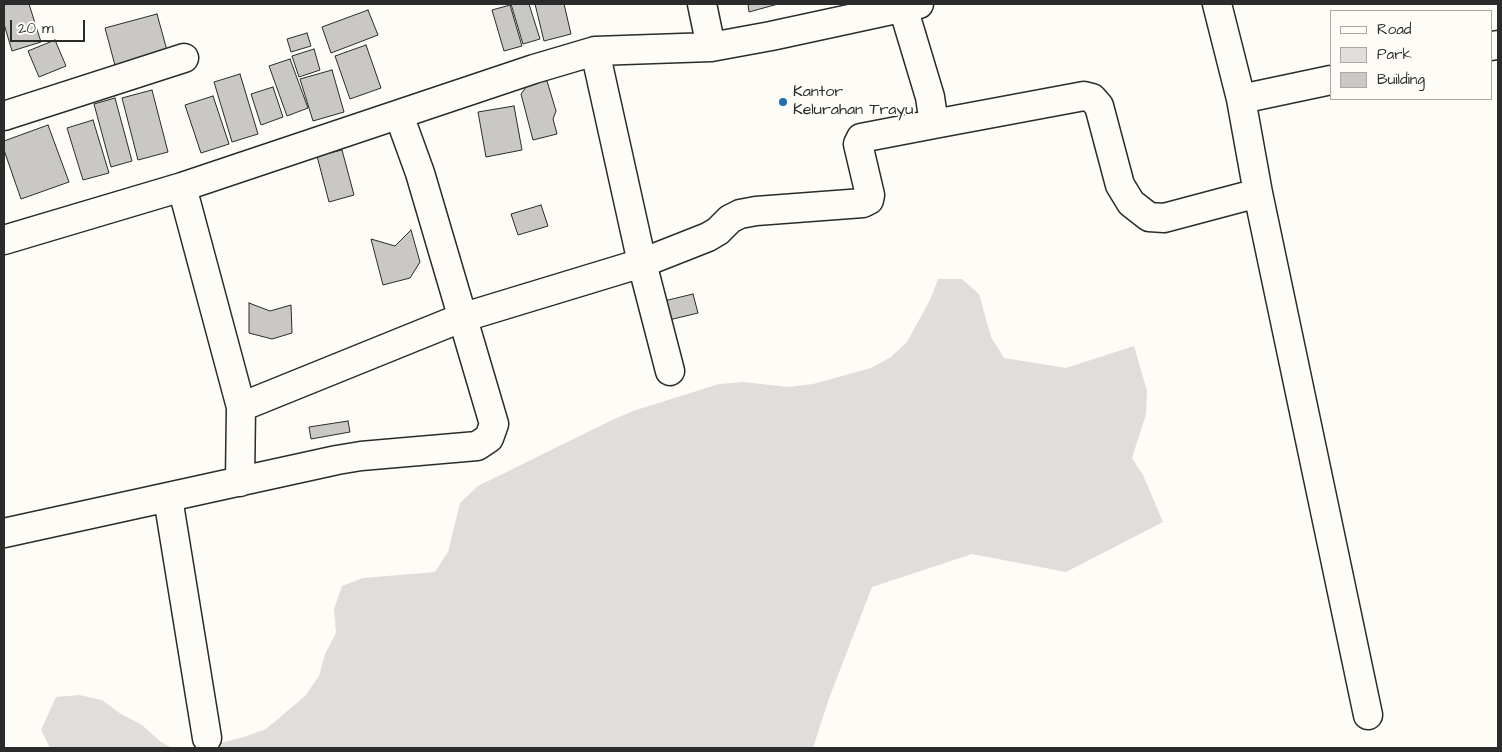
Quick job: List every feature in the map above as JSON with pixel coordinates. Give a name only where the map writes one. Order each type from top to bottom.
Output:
[{"type":"street","points":[[702,4],[711,47]]},
{"type":"street","points":[[1217,4],[1241,99],[1258,193],[1368,715]]},
{"type":"street","points":[[4,240],[182,187],[534,69],[595,51],[711,47],[771,36],[908,5],[930,97],[934,124]]},
{"type":"street","points":[[595,51],[642,263],[670,372]]},
{"type":"street","points":[[4,116],[184,58]]},
{"type":"street","points":[[1241,99],[1330,80]]},
{"type":"street","points":[[242,407],[462,318],[642,263],[708,237],[740,214],[756,211],[863,203],[869,200],[870,196],[858,144],[861,138],[1084,96],[1092,98],[1098,106],[1120,185],[1131,203],[1150,217],[1164,218],[1258,193]]},
{"type":"street","points":[[4,532],[337,460],[361,456],[478,446],[489,438],[494,424],[420,173],[398,115]]},
{"type":"street","points":[[182,187],[242,407],[240,482]]},
{"type":"street","points":[[168,498],[208,738]]},
{"type":"green space","points":[[938,279],[962,279],[979,294],[991,337],[1004,358],[1066,368],[1134,346],[1147,391],[1146,414],[1132,458],[1143,475],[1163,522],[1066,572],[972,554],[872,587],[828,701],[813,748],[200,748],[244,737],[266,729],[305,696],[319,676],[325,654],[336,633],[334,609],[342,586],[363,578],[435,572],[448,552],[460,503],[478,486],[633,411],[719,384],[743,382],[788,387],[813,384],[871,368],[891,357],[907,342],[930,300]]},
{"type":"green space","points":[[79,695],[102,700],[121,714],[142,725],[161,742],[172,748],[50,748],[41,730],[56,697]]},
{"type":"building","points":[[29,4],[41,42],[12,51],[4,24],[4,5]]},
{"type":"building","points":[[511,4],[529,4],[540,39],[523,44]]},
{"type":"building","points":[[535,4],[564,4],[571,34],[544,41]]},
{"type":"building","points":[[748,4],[778,4],[749,12]]},
{"type":"building","points":[[510,5],[522,46],[504,51],[492,10]]},
{"type":"building","points":[[368,10],[378,35],[331,53],[322,27]]},
{"type":"building","points":[[157,14],[168,54],[116,69],[105,28]]},
{"type":"building","points":[[307,33],[311,46],[291,52],[287,39]]},
{"type":"building","points":[[55,40],[66,66],[39,77],[28,51]]},
{"type":"building","points":[[366,45],[381,88],[350,99],[335,56]]},
{"type":"building","points":[[314,49],[320,70],[299,77],[292,56]]},
{"type":"building","points":[[290,59],[308,108],[287,116],[269,66]]},
{"type":"building","points":[[332,70],[344,112],[313,121],[300,79]]},
{"type":"building","points":[[240,74],[258,134],[232,142],[214,82]]},
{"type":"building","points":[[532,79],[547,81],[556,111],[553,119],[557,134],[533,140],[521,94]]},
{"type":"building","points":[[273,87],[283,117],[261,125],[251,94]]},
{"type":"building","points":[[152,90],[168,152],[138,160],[122,98]]},
{"type":"building","points":[[213,96],[229,144],[201,153],[185,105]]},
{"type":"building","points":[[115,98],[132,161],[111,167],[94,104]]},
{"type":"building","points":[[514,106],[522,150],[486,157],[478,112]]},
{"type":"building","points":[[93,120],[109,173],[83,180],[67,128]]},
{"type":"building","points":[[48,125],[69,182],[21,199],[4,150],[4,141]]},
{"type":"building","points":[[342,150],[354,195],[329,202],[317,156]]},
{"type":"building","points":[[541,205],[548,226],[518,235],[511,214]]},
{"type":"building","points":[[411,230],[420,262],[410,278],[383,285],[371,239],[395,246]]},
{"type":"building","points":[[693,294],[698,313],[669,320],[664,301]]},
{"type":"building","points":[[249,303],[270,311],[291,305],[292,333],[272,339],[249,333]]},
{"type":"building","points":[[348,421],[350,432],[311,439],[309,427]]},
{"type":"place","name":"Kantor Kelurahan Trayu","points":[[783,102]]}]
